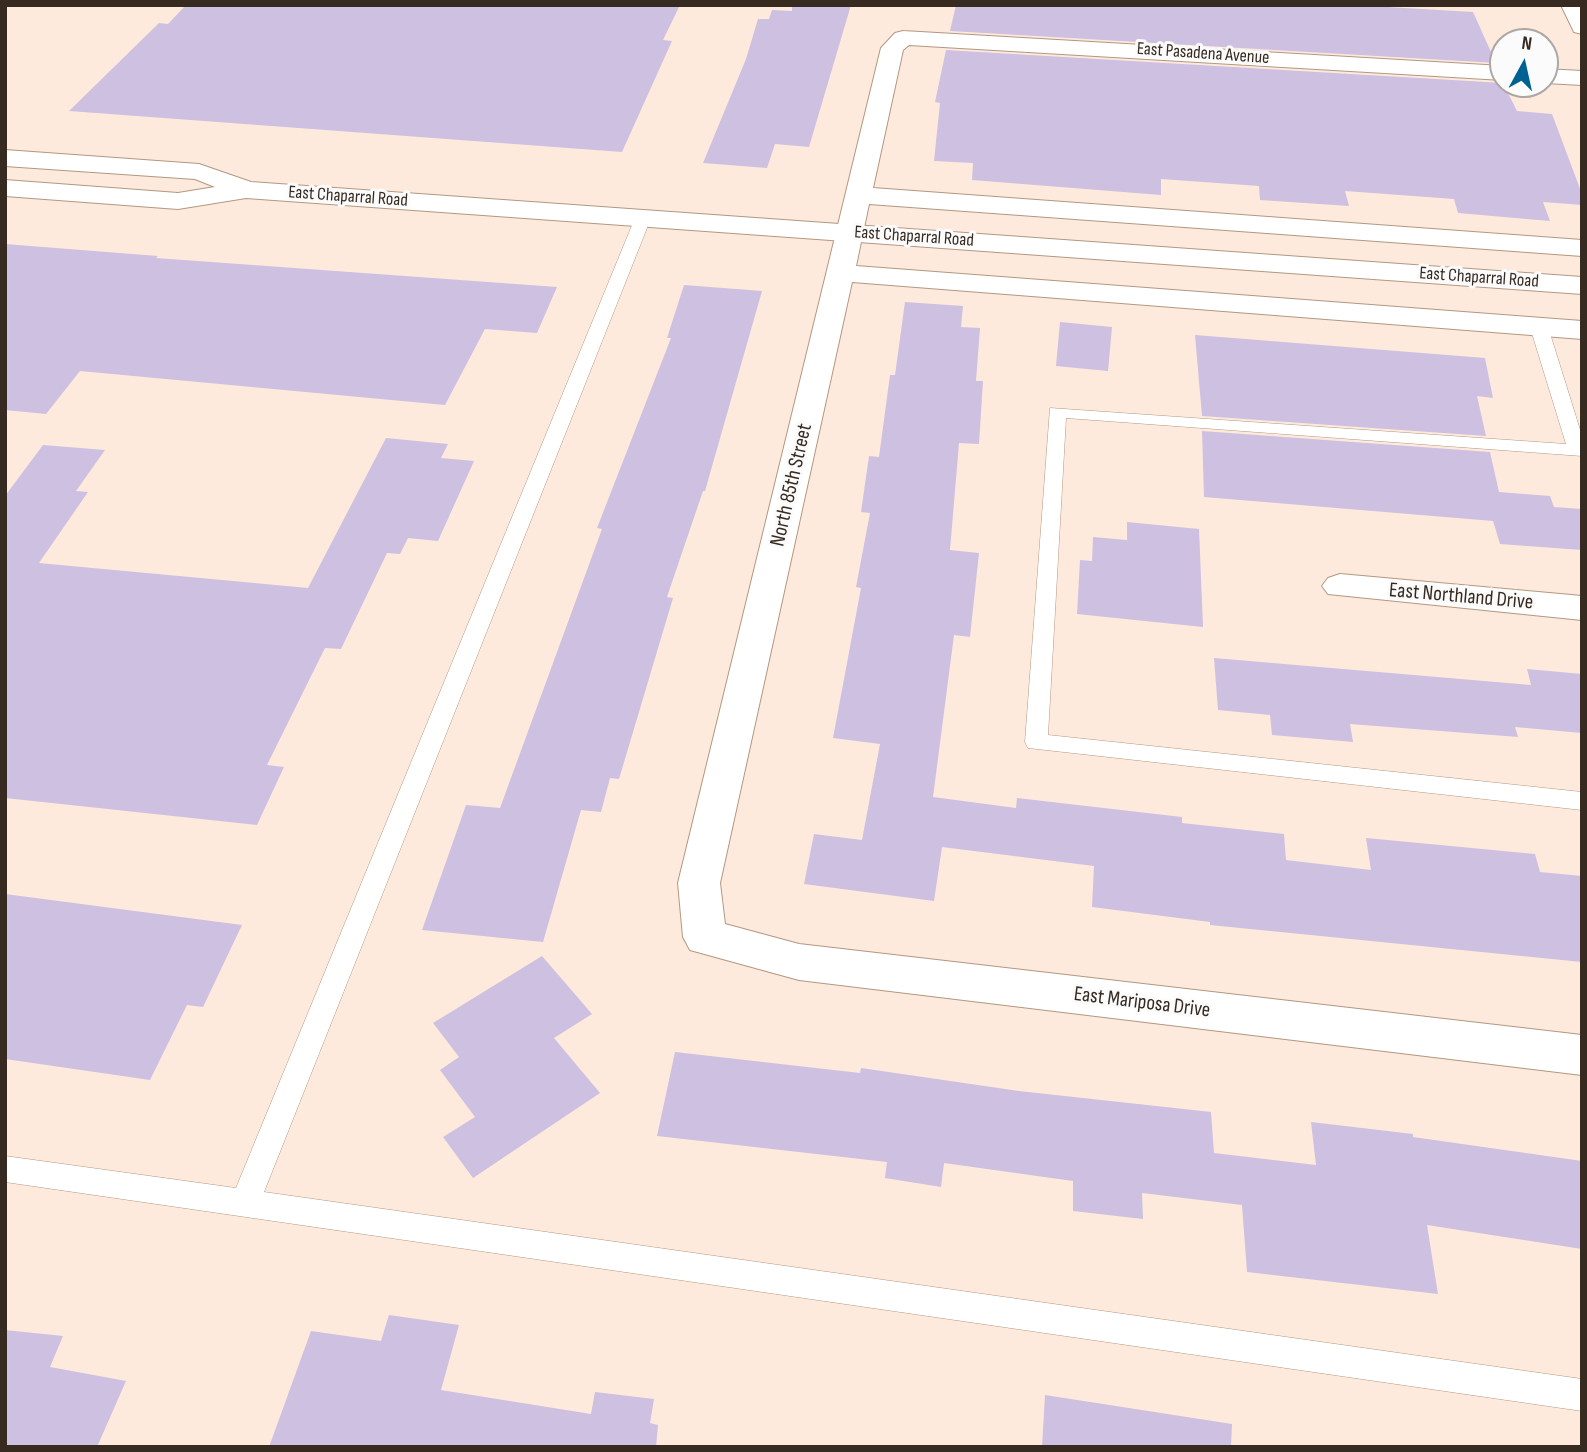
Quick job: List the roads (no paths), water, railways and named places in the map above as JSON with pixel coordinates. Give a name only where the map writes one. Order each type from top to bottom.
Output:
[{"type":"street","name":"East Pasadena Avenue","points":[[903,38],[1489,72]]},
{"type":"street","name":"North 85th Street","points":[[705,937],[699,884],[892,48],[903,38]]},
{"type":"street","points":[[1559,77],[1582,78]]},
{"type":"street","name":"East Chaparral Road","points":[[5,158],[199,172],[246,190]]},
{"type":"street","name":"East Chaparral Road","points":[[5,188],[178,201],[246,190],[1582,286]]},
{"type":"street","name":"East Chaparral Road","points":[[860,195],[1582,248]]},
{"type":"street","name":"East Chaparral Road","points":[[841,273],[1582,330]]},
{"type":"street","name":"East Northland Drive","points":[[1340,586],[1582,608]]},
{"type":"street","name":"East Mariposa Drive","points":[[705,937],[799,962],[1582,1055]]},
{"type":"lane","points":[[245,1203],[643,218]]},
{"type":"lane","points":[[1539,327],[1577,451],[1057,412],[1036,742],[1582,801]]},
{"type":"lane","points":[[5,1169],[1582,1395]]}]
